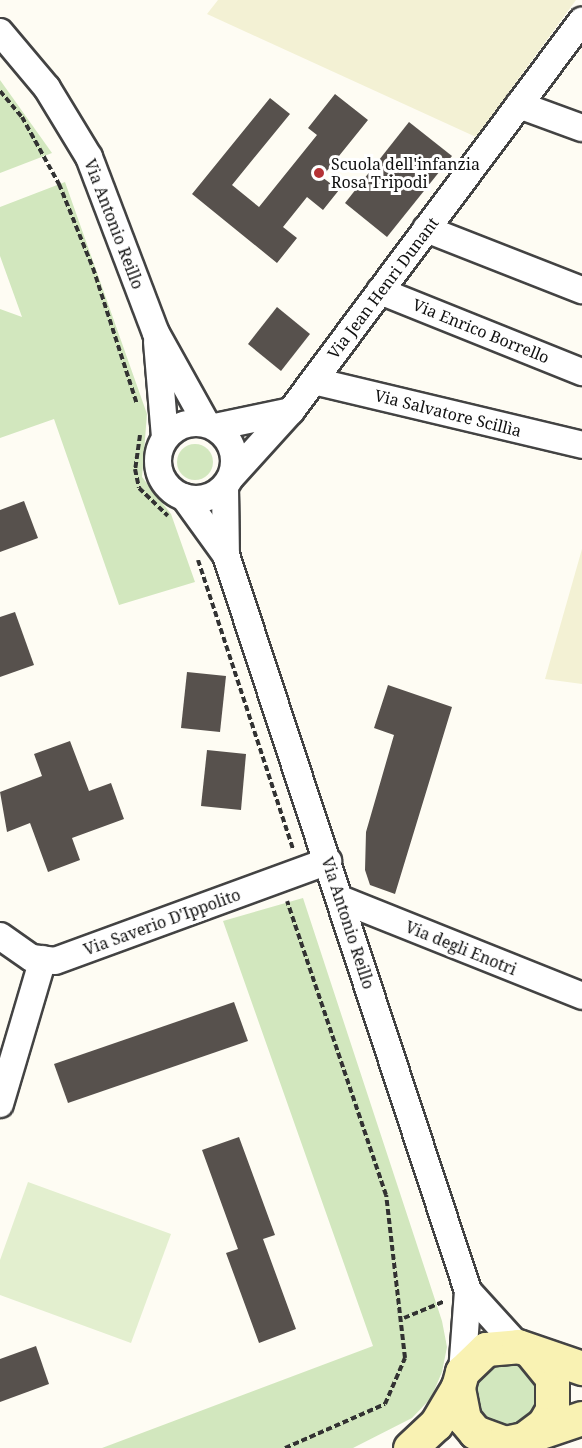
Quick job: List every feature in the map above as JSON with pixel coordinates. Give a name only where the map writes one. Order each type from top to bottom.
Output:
[{"type":"main road","points":[[582,1368],[525,1350],[486,1349],[460,1380],[464,1419],[475,1432],[509,1442],[582,1418]]},
{"type":"main road","points":[[509,1442],[552,1410],[555,1394],[544,1364],[525,1350]]},
{"type":"main road","name":"Via Antonio Reillo","points":[[410,1448],[436,1424],[460,1380]]},
{"type":"street","name":"Via Jean Henri Dunant","points":[[228,481],[291,411],[582,21]]},
{"type":"street","name":"Via Antonio Reillo","points":[[0,32],[47,88],[89,157],[156,333],[210,425]]},
{"type":"street","points":[[519,105],[582,128]]},
{"type":"street","points":[[426,229],[582,290]]},
{"type":"street","name":"Via Enrico Borrello","points":[[380,291],[582,372]]},
{"type":"street","name":"Via Antonio Reillo","points":[[156,333],[165,438]]},
{"type":"street","name":"Via Salvatore Scillìa","points":[[314,381],[582,445]]},
{"type":"street","points":[[210,425],[233,448],[228,481],[206,498],[178,508],[159,472],[165,438],[183,424],[210,425],[291,411]]},
{"type":"street","name":"Via Antonio Reillo","points":[[228,481],[226,555],[468,1291],[460,1380]]},
{"type":"street","name":"Via Antonio Reillo","points":[[178,508],[226,555]]},
{"type":"street","name":"Via Saverio D'Ippolito","points":[[43,960],[55,962],[328,861]]},
{"type":"street","name":"Via degli Enotri","points":[[340,899],[582,996]]},
{"type":"street","points":[[0,936],[43,960],[0,1104]]},
{"type":"street","name":"Via Antonio Reillo","points":[[468,1291],[525,1350]]},
{"type":"path","points":[[0,91],[22,117],[59,184],[139,409]]},
{"type":"path","points":[[141,424],[135,469],[139,488],[178,508]]},
{"type":"path","points":[[194,548],[293,845],[286,903],[387,1195],[405,1358],[385,1404],[285,1448]]},
{"type":"shaded area","points":[[218,0],[576,0],[476,137],[207,14]]},
{"type":"shaded area","points":[[582,549],[582,684],[545,679]]},
{"type":"green space","points":[[0,80],[52,153],[0,173]]},
{"type":"green space","points":[[65,182],[147,414],[142,477],[171,514],[195,582],[119,605],[54,419],[0,438],[0,309],[22,317],[0,256],[0,207]]},
{"type":"green space","points":[[195,444],[208,449],[213,462],[208,475],[195,480],[182,475],[177,462],[182,449]]},
{"type":"green space","points":[[303,898],[442,1321],[447,1347],[442,1372],[431,1398],[412,1418],[353,1448],[102,1448],[373,1346],[223,921]]},
{"type":"green space","points":[[28,1182],[171,1234],[131,1343],[0,1295],[0,1260]]},
{"type":"green space","points":[[500,1363],[512,1363],[528,1372],[535,1382],[537,1394],[535,1406],[528,1416],[512,1425],[500,1425],[489,1420],[480,1411],[475,1400],[475,1388],[480,1377],[489,1368]]},
{"type":"building","points":[[335,94],[368,120],[322,177],[339,190],[323,210],[307,197],[283,227],[297,238],[277,263],[192,194],[270,98],[290,114],[232,185],[259,207],[317,135],[308,128]]},
{"type":"building","points":[[409,122],[452,156],[387,237],[345,203]]},
{"type":"building","points":[[277,307],[310,334],[281,371],[248,344]]},
{"type":"building","points":[[24,501],[38,538],[0,552],[0,510]]},
{"type":"building","points":[[15,612],[34,665],[0,677],[0,617]]},
{"type":"building","points":[[187,672],[226,676],[220,732],[181,728]]},
{"type":"building","points":[[388,685],[452,707],[395,894],[370,885],[365,870],[366,832],[394,735],[374,728]]},
{"type":"building","points":[[70,741],[89,791],[111,783],[124,819],[72,838],[80,860],[48,872],[30,823],[7,832],[0,792],[42,776],[34,754]]},
{"type":"building","points":[[207,750],[246,754],[241,810],[201,806]]},
{"type":"building","points":[[234,1002],[248,1041],[68,1103],[54,1064]]},
{"type":"building","points":[[239,1137],[275,1235],[263,1239],[296,1329],[259,1343],[226,1253],[238,1249],[202,1150]]},
{"type":"building","points":[[36,1346],[49,1384],[0,1402],[0,1359]]},
{"type":"place","name":"Scuola dell'infanzia Rosa Tripodi","points":[[319,173]]}]
